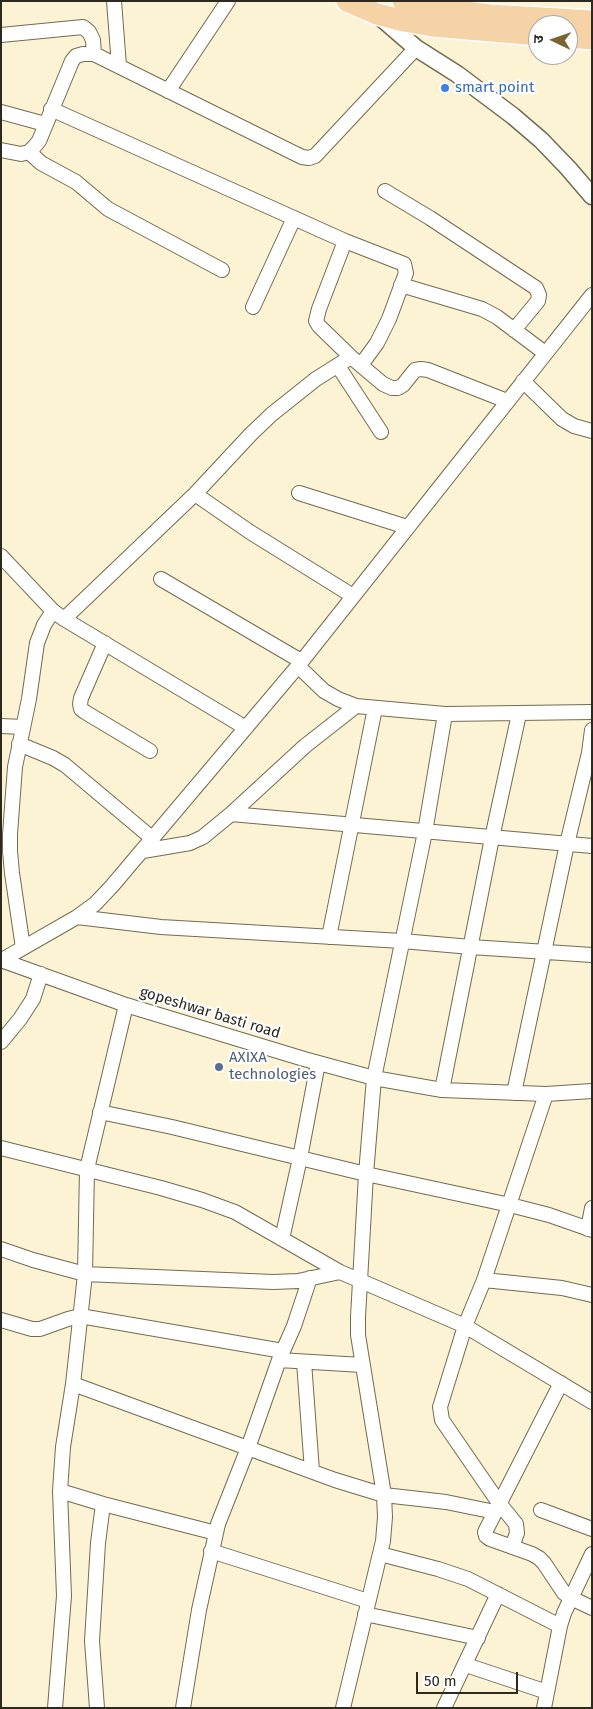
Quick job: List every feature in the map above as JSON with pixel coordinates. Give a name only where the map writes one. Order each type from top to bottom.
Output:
[{"type":"main road","points":[[347,1],[432,26],[528,34]]},
{"type":"main road","points":[[403,1],[449,10],[490,15],[592,21]]},
{"type":"main road","points":[[578,38],[592,39]]},
{"type":"street","points":[[114,1],[119,66]]},
{"type":"street","points":[[168,91],[228,1]]},
{"type":"street","points":[[374,8],[416,48],[457,74],[513,116],[541,140],[592,196]]},
{"type":"street","points":[[1,35],[83,27],[89,32],[93,40],[94,54]]},
{"type":"street","points":[[1,150],[22,154],[29,152],[39,141],[72,61],[76,56],[94,54],[302,157],[309,158],[315,156],[416,48]]},
{"type":"street","points":[[23,948],[6,873],[10,834],[8,782],[29,699],[40,633],[195,494],[272,414],[316,380],[338,366],[356,361],[377,343],[406,273],[404,264],[345,241],[51,108]]},
{"type":"street","points":[[1,112],[45,124]]},
{"type":"street","points":[[29,152],[41,162],[76,182],[108,208],[222,270]]},
{"type":"street","points":[[385,191],[430,218],[536,288],[539,295],[538,301],[514,330]]},
{"type":"street","points":[[253,307],[294,218]]},
{"type":"street","points":[[345,241],[318,309],[316,322],[319,326],[383,384],[392,388],[398,388],[403,385],[415,370],[421,368],[507,401]]},
{"type":"street","points":[[401,285],[482,309],[497,317],[545,353]]},
{"type":"street","points":[[2,960],[77,917],[95,904],[112,886],[299,664],[592,295]]},
{"type":"street","points":[[338,366],[381,432]]},
{"type":"street","points":[[524,381],[562,419],[574,426],[592,431]]},
{"type":"street","points":[[300,493],[407,527]]},
{"type":"street","points":[[195,494],[250,532],[353,596]]},
{"type":"street","points":[[1,556],[58,615],[246,728]]},
{"type":"street","points":[[161,579],[299,664],[324,691],[356,706],[445,714],[592,712]]},
{"type":"street","points":[[105,643],[81,698],[81,709],[150,751]]},
{"type":"street","points":[[143,851],[190,843],[203,837],[305,746],[356,706]]},
{"type":"street","points":[[329,937],[375,708]]},
{"type":"street","points":[[343,1708],[383,1541],[384,1495],[358,1335],[366,1174],[374,1078],[425,832],[445,714]]},
{"type":"street","points":[[442,1090],[492,838],[520,714]]},
{"type":"street","points":[[1,726],[22,728]]},
{"type":"street","points":[[514,1093],[567,844],[589,753],[592,730]]},
{"type":"street","points":[[19,744],[65,765],[153,839]]},
{"type":"street","points":[[231,814],[592,846]]},
{"type":"street","points":[[77,917],[161,927],[402,941],[592,955]]},
{"type":"street","name":"gopeshwar basti road","points":[[2,960],[126,1004],[318,1063],[374,1078],[442,1090],[546,1094],[591,1088]]},
{"type":"street","points":[[1,1042],[20,1019],[33,999],[41,974]]},
{"type":"street","points":[[54,1708],[64,1596],[60,1491],[63,1447],[73,1384],[85,1274],[87,1169],[126,1004]]},
{"type":"street","points":[[282,1239],[318,1063]]},
{"type":"street","points":[[512,1547],[517,1533],[516,1524],[497,1508],[442,1420],[440,1414],[441,1398],[465,1326],[484,1280],[510,1205],[546,1094]]},
{"type":"street","points":[[100,1112],[366,1174],[510,1205],[549,1215],[590,1229],[592,1208]]},
{"type":"street","points":[[1,1148],[202,1200],[235,1212],[340,1272],[465,1326],[592,1402]]},
{"type":"street","points":[[1,1249],[85,1274],[274,1282],[298,1281],[340,1272]]},
{"type":"street","points":[[183,1708],[199,1610],[216,1533],[281,1356],[294,1326],[310,1278]]},
{"type":"street","points":[[484,1280],[562,1288],[592,1295]]},
{"type":"street","points":[[1,1320],[32,1329],[40,1329],[80,1316],[304,1362],[362,1365]]},
{"type":"street","points":[[304,1362],[312,1471]]},
{"type":"street","points":[[560,1383],[485,1532],[486,1536],[539,1558],[544,1562],[564,1593],[570,1598],[592,1608]]},
{"type":"street","points":[[73,1384],[312,1471],[384,1495],[497,1508]]},
{"type":"street","points":[[60,1491],[216,1533]]},
{"type":"street","points":[[97,1708],[92,1641],[98,1543],[103,1504]]},
{"type":"street","points":[[541,1510],[592,1528]]},
{"type":"street","points":[[211,1551],[366,1608],[478,1638]]},
{"type":"street","points":[[380,1554],[438,1568],[468,1579],[560,1626]]},
{"type":"street","points":[[544,1708],[560,1626],[570,1598],[592,1554]]},
{"type":"street","points":[[444,1708],[498,1594]]},
{"type":"street","points":[[466,1665],[547,1692]]},
{"type":"place","name":"smart point","points":[[445,88]]},
{"type":"place","name":"AXIXA technologies","points":[[219,1067]]}]
